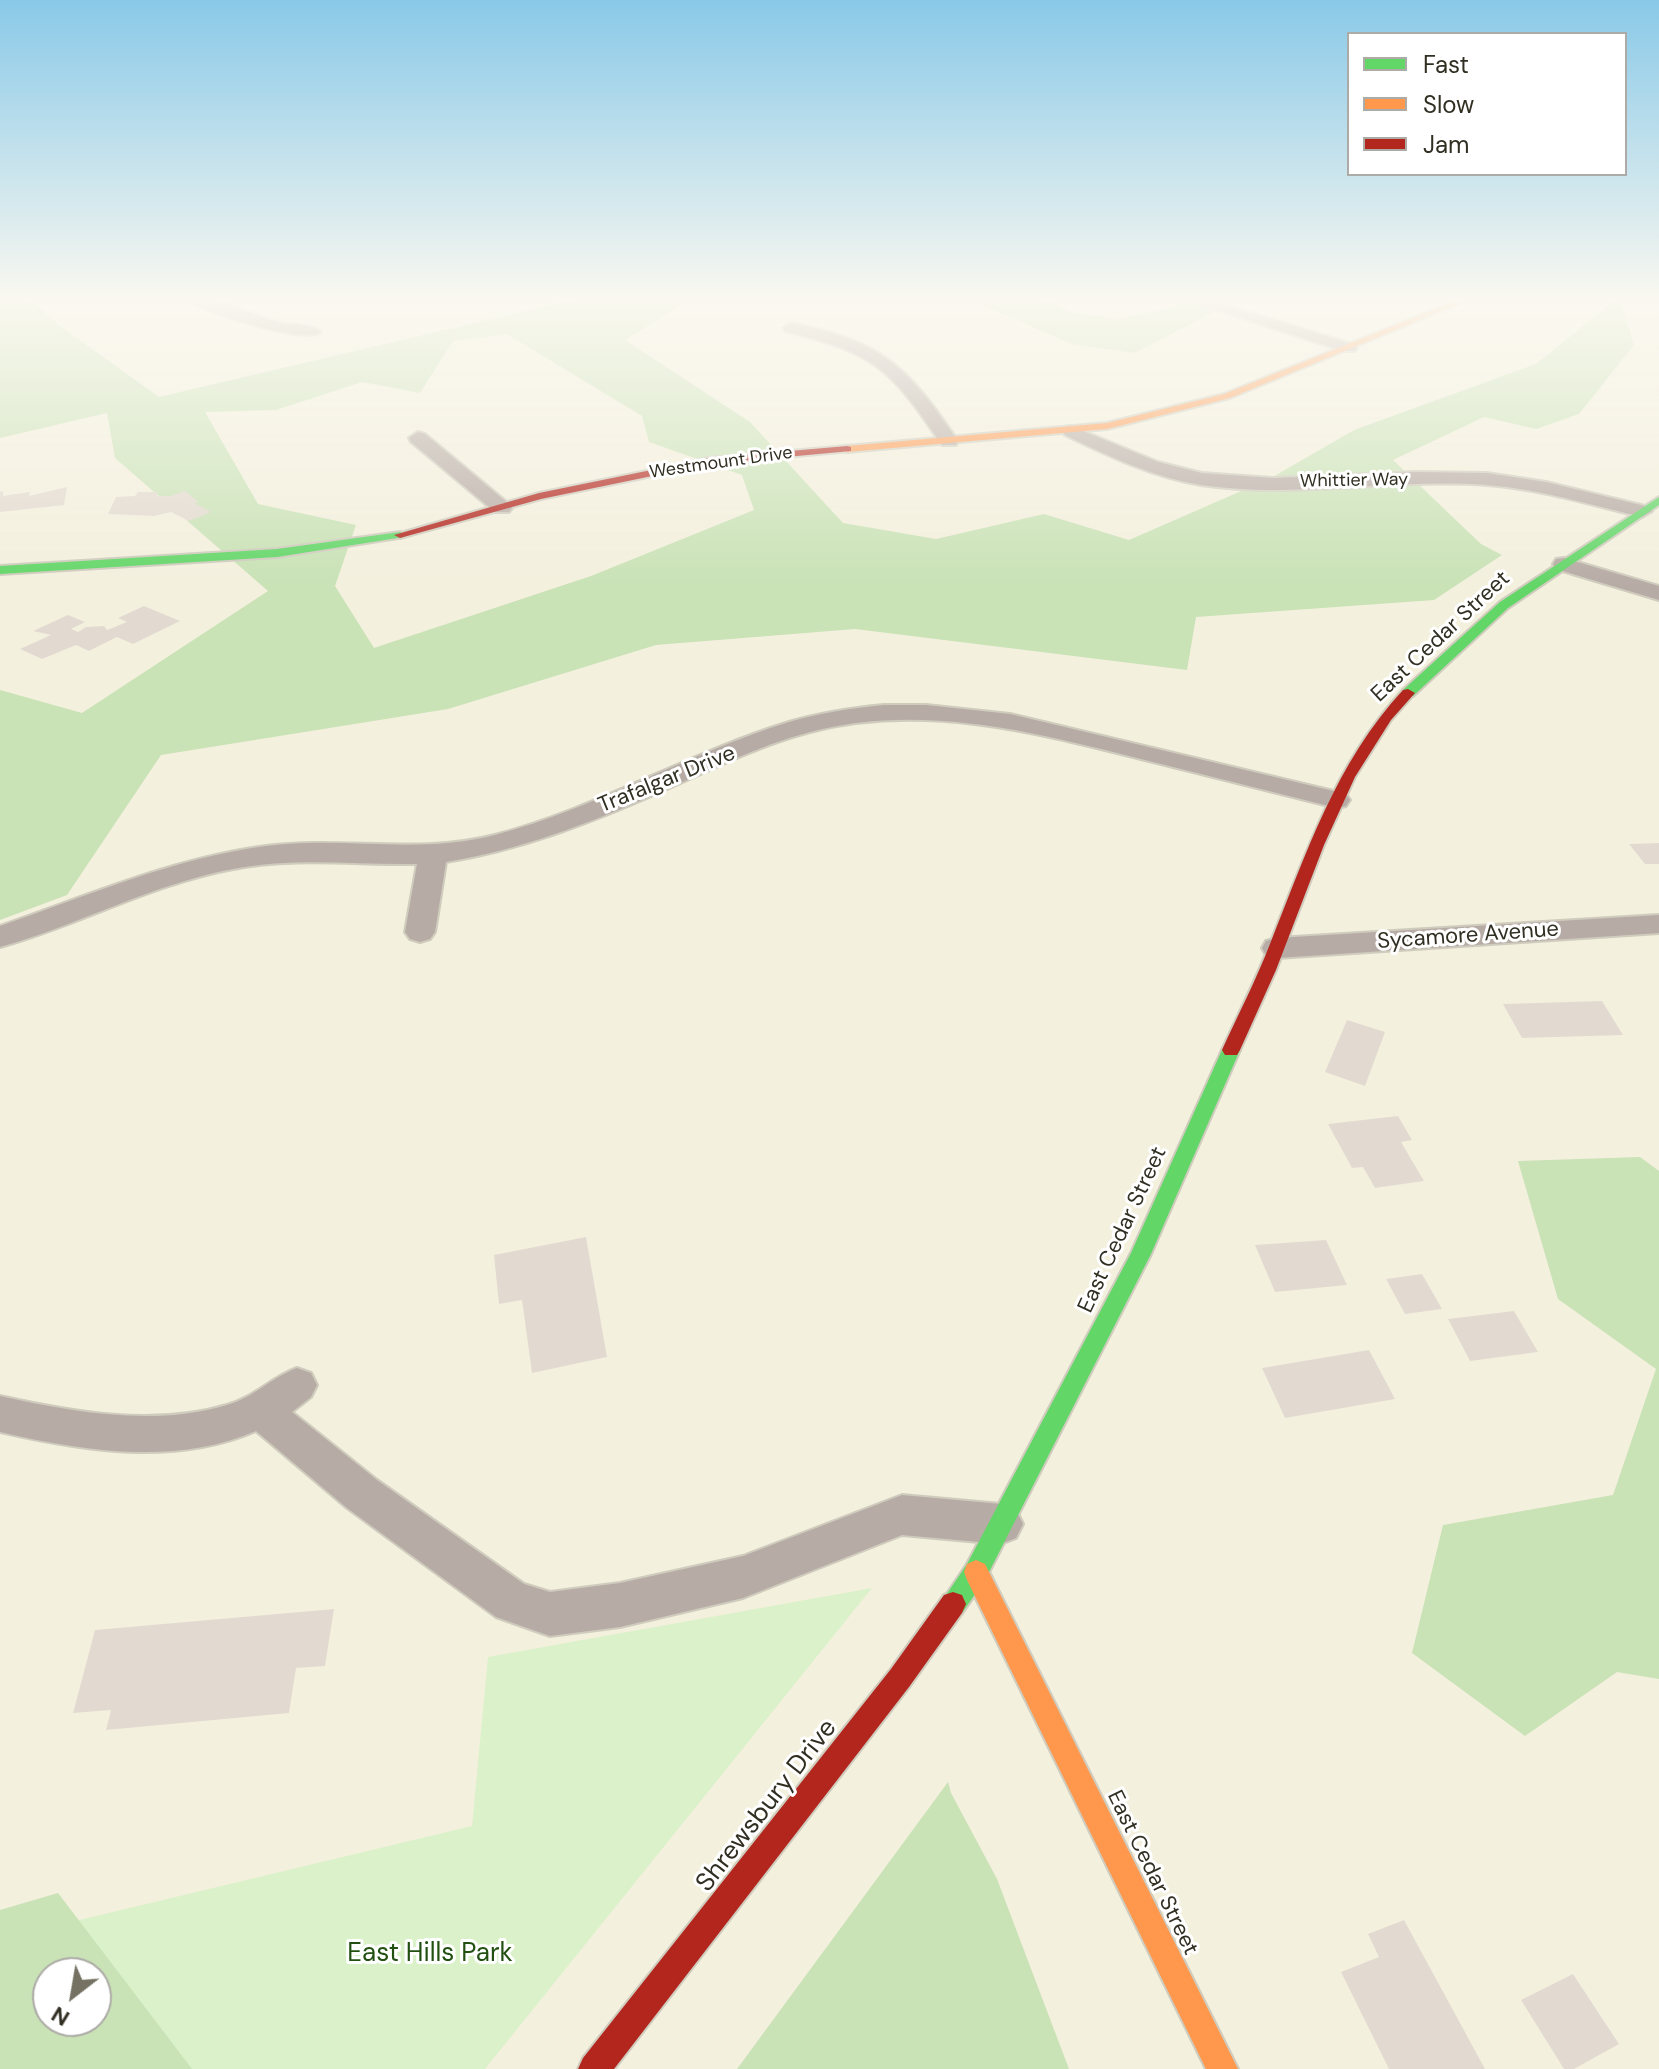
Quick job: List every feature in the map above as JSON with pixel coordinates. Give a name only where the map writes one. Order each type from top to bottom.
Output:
[{"type":"street","points":[[917,393],[949,441]]},
{"type":"street","name":"Westmount Drive","points":[[0,570],[277,553],[413,533],[609,480],[710,461],[1071,431],[1142,418],[1236,393]]},
{"type":"street","name":"Whittier Way","points":[[1071,431],[1129,459],[1200,478],[1280,483],[1485,479],[1548,488],[1642,511]]},
{"type":"street","points":[[418,438],[502,508]]},
{"type":"street","name":"East Cedar Street","points":[[1222,2069],[976,1572],[1141,1254],[1277,948],[1337,800],[1393,707],[1504,605],[1659,500]]},
{"type":"street","points":[[1564,564],[1659,593]]},
{"type":"street","name":"Trafalgar Drive","points":[[0,937],[205,865],[281,854],[433,855],[503,841],[798,727],[842,716],[891,711],[961,712],[1027,722],[1337,800]]},
{"type":"street","points":[[420,932],[433,855]]},
{"type":"street","name":"Sycamore Avenue","points":[[1277,948],[1659,924]]},
{"type":"street","points":[[0,1414],[50,1426],[135,1435],[201,1430],[261,1411],[297,1385]]},
{"type":"street","points":[[261,1411],[362,1494],[512,1602],[550,1614],[620,1605],[743,1577],[902,1515],[1001,1524]]},
{"type":"street","name":"Shrewsbury Drive","points":[[594,2069],[900,1678],[976,1572]]},
{"type":"green space","points":[[0,393],[153,393],[159,397],[178,393],[330,393],[276,410],[205,412],[258,504],[356,525],[335,586],[374,648],[591,576],[754,510],[742,475],[649,442],[642,416],[603,393],[705,393],[750,422],[843,523],[936,539],[1044,514],[1129,540],[1271,478],[1354,430],[1457,393],[1596,393],[1579,414],[1536,429],[1484,417],[1393,460],[1481,544],[1502,555],[1434,600],[1196,617],[1187,670],[855,629],[656,645],[448,709],[161,755],[67,895],[0,920],[0,690],[82,713],[268,591],[115,458],[107,413],[0,438]]},
{"type":"green space","points":[[1640,1157],[1659,1171],[1659,1679],[1617,1672],[1525,1736],[1412,1653],[1443,1525],[1613,1495],[1656,1369],[1558,1299],[1518,1161]]},
{"type":"green space","name":"East Hills Park","points":[[872,1588],[485,2069],[0,2069],[0,1939],[472,1826],[488,1657]]},
{"type":"green space","points":[[948,1782],[997,1879],[1069,2069],[737,2069]]},
{"type":"green space","points":[[58,1893],[107,1957],[32,1957],[32,2037],[112,2037],[112,1964],[192,2069],[0,2069],[0,1910]]},
{"type":"building","points":[[67,487],[64,505],[0,512],[0,492],[3,491],[3,496],[30,492],[29,496]]},
{"type":"building","points":[[185,491],[199,502],[194,503],[211,512],[189,521],[171,512],[154,516],[108,514],[116,497],[135,496],[138,492],[158,492],[157,496],[171,496]]},
{"type":"building","points":[[144,606],[180,621],[133,644],[117,637],[89,651],[76,645],[42,659],[20,649],[51,635],[33,631],[68,615],[85,622],[71,629],[78,632],[86,627],[104,626],[107,630],[127,622],[118,618]]},
{"type":"building","points":[[1659,843],[1659,864],[1645,864],[1629,844]]},
{"type":"building","points":[[1602,1001],[1623,1035],[1522,1038],[1503,1004]]},
{"type":"building","points":[[1347,1020],[1385,1032],[1365,1086],[1325,1072]]},
{"type":"building","points":[[1398,1116],[1412,1140],[1401,1142],[1424,1181],[1375,1188],[1363,1167],[1352,1168],[1328,1124]]},
{"type":"building","points":[[586,1237],[607,1357],[532,1373],[522,1300],[499,1304],[494,1255]]},
{"type":"building","points":[[1326,1240],[1347,1285],[1275,1292],[1255,1245]]},
{"type":"building","points":[[1422,1274],[1442,1309],[1405,1314],[1386,1279]]},
{"type":"building","points":[[1514,1311],[1538,1352],[1470,1361],[1448,1319]]},
{"type":"building","points":[[1369,1350],[1395,1399],[1285,1418],[1262,1368]]},
{"type":"building","points":[[334,1609],[325,1666],[296,1668],[289,1713],[106,1730],[111,1710],[73,1713],[95,1630]]},
{"type":"building","points":[[1404,1920],[1485,2069],[1389,2069],[1341,1972],[1379,1957],[1368,1934]]},
{"type":"building","points":[[1573,1974],[1619,2044],[1574,2069],[1564,2069],[1521,2000]]},
{"type":"traffic: fast","points":[[1408,693],[1504,605],[1659,500]]},
{"type":"traffic: fast","points":[[0,570],[277,553],[400,535]]},
{"type":"traffic: fast","points":[[953,1604],[976,1572],[1141,1254],[1231,1050]]},
{"type":"traffic: slow","points":[[847,449],[1107,426],[1236,393]]},
{"type":"traffic: slow","points":[[976,1572],[1222,2069]]},
{"type":"traffic: jam","points":[[400,535],[539,496],[710,461],[847,449]]},
{"type":"traffic: jam","points":[[1231,1050],[1268,970],[1316,845],[1347,777],[1386,717],[1408,693]]},
{"type":"traffic: jam","points":[[594,2069],[900,1678],[953,1604]]}]
